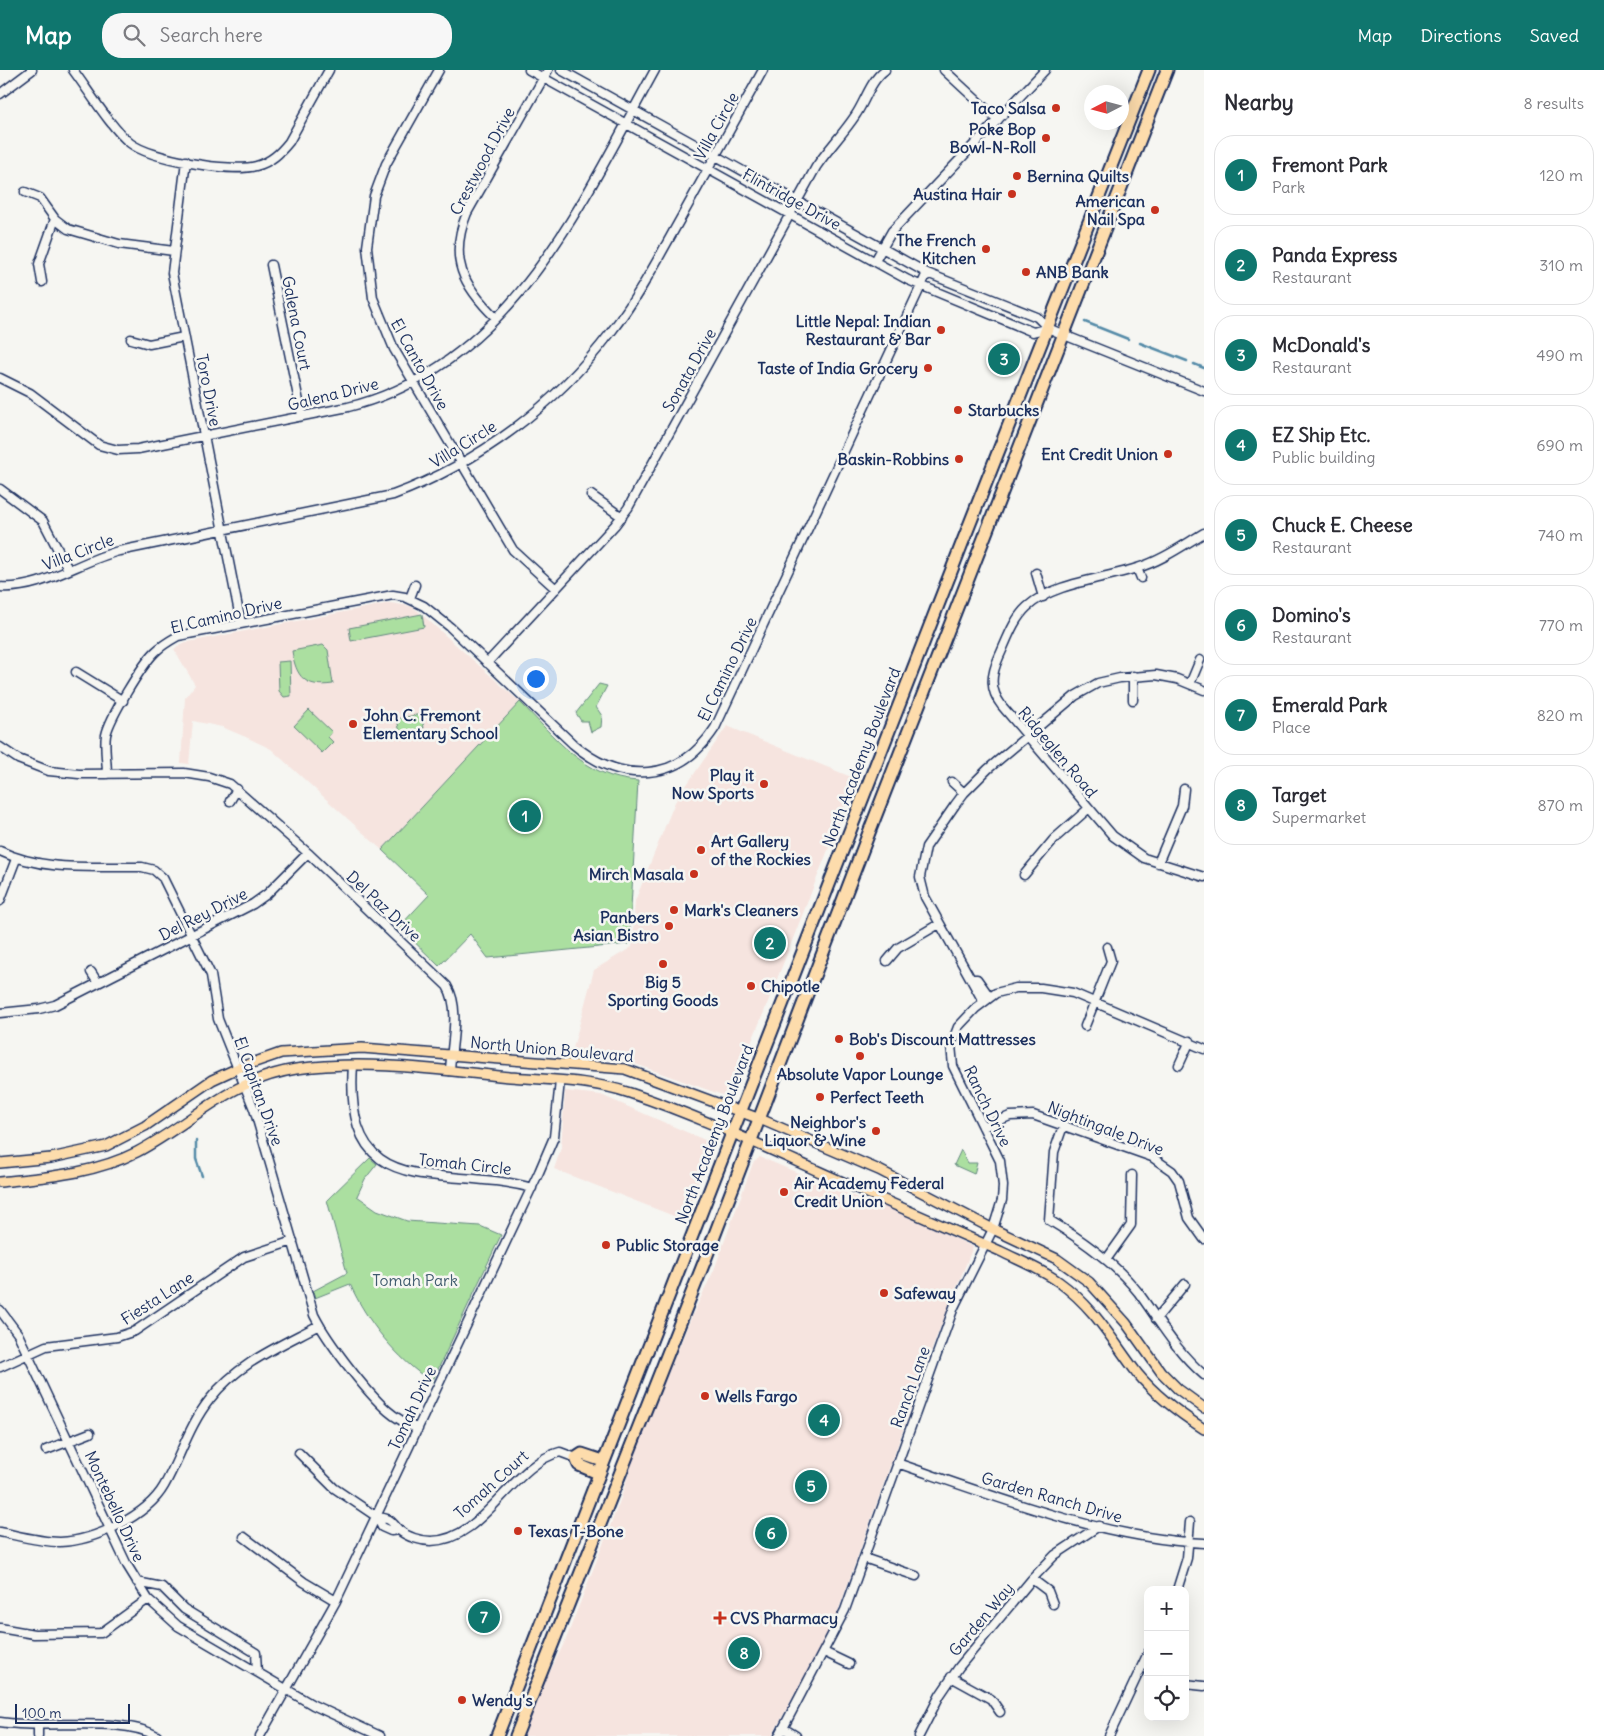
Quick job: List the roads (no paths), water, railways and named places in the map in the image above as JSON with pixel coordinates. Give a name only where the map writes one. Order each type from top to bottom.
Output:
[{"type":"highway","name":"North Academy Boulevard","points":[[497,1736],[598,1473],[1149,70]]},
{"type":"highway","points":[[516,1736],[760,1119],[870,830],[1167,70]]},
{"type":"highway","name":"Tomah Court","points":[[598,1473],[579,1465],[576,1458],[582,1454],[603,1461]]},
{"type":"main road","name":"North Union Boulevard","points":[[0,1163],[52,1158],[106,1146],[145,1126],[212,1080],[238,1068],[281,1053],[342,1048],[625,1069],[760,1119],[880,1170],[993,1229],[1038,1248],[1075,1270],[1110,1304],[1161,1372],[1178,1389],[1204,1408]]},
{"type":"main road","name":"North Union Boulevard","points":[[0,1182],[64,1174],[112,1163],[144,1148],[201,1109],[245,1084],[291,1070],[330,1065],[352,1065],[450,1071],[597,1085],[630,1093],[732,1133],[985,1244],[1049,1275],[1075,1294],[1100,1320],[1138,1374],[1152,1389],[1171,1407],[1204,1429]]},
{"type":"street","points":[[0,94],[32,70]]},
{"type":"street","points":[[73,70],[127,141],[148,153],[186,161],[249,168],[274,158],[289,142],[329,70]]},
{"type":"street","name":"El Canto Drive","points":[[439,70],[380,179],[368,231],[368,265],[373,298],[385,332],[513,550],[556,589]]},
{"type":"street","name":"Flintridge Drive","points":[[529,70],[921,286],[1033,332],[1048,328]]},
{"type":"street","name":"Crestwood Drive","points":[[496,318],[471,291],[464,278],[460,265],[459,239],[467,213],[548,70]]},
{"type":"street","name":"Flintridge Drive","points":[[561,70],[927,273],[1037,317],[1048,328],[1064,335],[1204,391]]},
{"type":"street","name":"Galena Drive","points":[[0,378],[30,393],[92,441],[110,449],[138,449],[302,416],[374,400],[414,382],[457,352],[496,318],[539,270],[553,250],[655,70]]},
{"type":"street","name":"Villa Circle","points":[[0,587],[29,585],[104,555],[393,495],[432,479],[461,464],[513,428],[549,399],[605,340],[648,278],[763,70]]},
{"type":"street","name":"Sonata Drive","points":[[487,663],[622,517],[825,154],[855,117],[874,82],[885,70]]},
{"type":"street","points":[[944,70],[998,120]]},
{"type":"street","points":[[876,261],[892,231],[1045,70]]},
{"type":"street","name":"Toro Drive","points":[[186,161],[172,273],[241,624]]},
{"type":"street","points":[[26,192],[40,198],[54,219],[68,229],[107,241],[174,251]]},
{"type":"street","points":[[42,282],[39,264],[54,219]]},
{"type":"street","name":"Galena Court","points":[[271,264],[302,416]]},
{"type":"street","name":"El Camino Drive","points":[[108,774],[106,734],[123,701],[154,653],[165,643],[178,636],[393,595],[410,598],[424,606],[573,744],[603,765],[625,772],[648,772],[675,765],[693,754],[715,728],[927,273]]},
{"type":"street","points":[[968,305],[973,292]]},
{"type":"street","points":[[131,339],[149,344],[184,337]]},
{"type":"street","points":[[0,489],[43,521],[68,569]]},
{"type":"street","points":[[591,495],[622,517]]},
{"type":"street","name":"Ridgeglen Road","points":[[1204,533],[1165,556],[1137,568],[1043,596],[1025,609],[1016,620],[992,675],[992,684],[997,699],[1088,809],[1122,842],[1158,864],[1204,877]]},
{"type":"street","points":[[1137,568],[1141,578]]},
{"type":"street","points":[[1036,573],[1043,596]]},
{"type":"street","points":[[410,598],[415,585]]},
{"type":"street","points":[[1190,684],[1200,660]]},
{"type":"street","points":[[76,672],[123,701]]},
{"type":"street","points":[[1132,700],[1133,676]]},
{"type":"street","points":[[1204,690],[1167,677],[1133,676],[1110,680],[1087,688],[1075,696],[964,792],[926,847],[920,868],[921,888],[939,924],[972,979],[977,979],[986,999],[1006,990],[1041,988],[1073,993],[1190,1041],[1204,1049]]},
{"type":"street","name":"Del Paz Drive","points":[[0,746],[23,762],[50,771],[108,774],[197,774],[221,781],[237,789],[308,853],[447,986],[453,1002],[450,1071]]},
{"type":"street","points":[[952,782],[964,792]]},
{"type":"street","points":[[230,801],[237,789]]},
{"type":"street","points":[[1158,864],[1182,806],[1184,789]]},
{"type":"street","points":[[1024,874],[1054,839],[1088,809]]},
{"type":"street","name":"El Capitan Drive","points":[[0,851],[16,859],[40,865],[142,867],[154,870],[162,878],[211,975],[218,1019],[254,1108],[310,1306],[319,1325],[379,1402],[398,1419],[418,1429]]},
{"type":"street","name":"Del Rey Drive","points":[[0,1013],[39,1009],[54,1004],[260,901],[308,853]]},
{"type":"street","points":[[0,901],[16,859]]},
{"type":"street","points":[[887,961],[898,948],[939,924]]},
{"type":"street","points":[[1085,1026],[1110,961],[1107,947]]},
{"type":"street","points":[[91,972],[98,983]]},
{"type":"street","name":"Ranch Drive","points":[[986,999],[958,1028],[951,1045],[951,1055],[959,1080],[1000,1161],[1002,1200],[993,1229]]},
{"type":"street","points":[[1179,1065],[1190,1041]]},
{"type":"street","name":"Tomah Circle","points":[[352,1065],[352,1105],[355,1120],[368,1145],[386,1162],[402,1170],[422,1175],[506,1182],[532,1188]]},
{"type":"street","name":"Tomah Drive","points":[[260,1736],[336,1601],[378,1517],[532,1188],[554,1137],[560,1081]]},
{"type":"street","name":"Nightingale Drive","points":[[983,1127],[1015,1115],[1033,1115],[1164,1163],[1179,1181],[1189,1218],[1204,1239]]},
{"type":"street","points":[[1063,1126],[1054,1152],[1049,1220],[1106,1260],[1137,1291],[1184,1358],[1204,1375]]},
{"type":"street","points":[[1106,1260],[1131,1225],[1132,1175]]},
{"type":"street","name":"Ranch Lane","points":[[779,1736],[845,1610],[954,1307],[993,1229]]},
{"type":"street","name":"Fiesta Lane","points":[[0,1367],[55,1344],[127,1335],[244,1257],[293,1241]]},
{"type":"street","points":[[1156,1319],[1185,1284]]},
{"type":"street","name":"Montebello Drive","points":[[0,1310],[11,1324],[28,1354],[109,1528],[136,1582],[148,1599],[178,1626],[338,1718],[375,1735]]},
{"type":"street","points":[[0,1532],[61,1542],[84,1538],[139,1514],[158,1496],[199,1414],[223,1383],[255,1359],[319,1325]]},
{"type":"street","name":"Montebello Drive","points":[[46,1450],[90,1433]]},
{"type":"street","name":"Tomah Court","points":[[299,1453],[334,1488],[378,1517],[382,1527],[391,1531],[399,1530],[419,1540],[433,1541],[455,1536],[464,1531],[540,1461],[560,1452],[576,1458]]},
{"type":"street","name":"Garden Ranch Drive","points":[[897,1463],[1010,1502],[1099,1526],[1161,1539],[1204,1543]]},
{"type":"street","points":[[1179,1586],[1184,1574],[1190,1522]]},
{"type":"street","name":"Garden Way","points":[[919,1736],[951,1677],[1032,1579],[1055,1555],[1099,1526]]},
{"type":"street","points":[[244,1537],[304,1582],[336,1601]]},
{"type":"street","points":[[864,1558],[916,1576]]},
{"type":"street","name":"Garden Way","points":[[1032,1579],[1048,1591],[1053,1604]]},
{"type":"street","name":"Montebello Drive","points":[[136,1582],[162,1587],[184,1609],[256,1653],[257,1672]]},
{"type":"street","points":[[0,1628],[34,1634],[101,1633],[148,1599]]},
{"type":"street","points":[[824,1652],[849,1664]]},
{"type":"street","points":[[1109,1736],[1144,1660]]},
{"type":"street","points":[[1139,1671],[1144,1673]]},
{"type":"street","name":"Garden Way","points":[[951,1677],[991,1700],[1000,1712]]},
{"type":"street","points":[[1189,1684],[1204,1686]]},
{"type":"street","points":[[0,1722],[38,1726],[133,1726],[158,1736]]},
{"type":"street","points":[[38,1726],[38,1736]]},
{"type":"street","points":[[783,1728],[796,1736]]},
{"type":"waterway","points":[[1085,322],[1128,339]]},
{"type":"waterway","points":[[1140,343],[1187,361]]},
{"type":"waterway","points":[[1194,364],[1204,368]]},
{"type":"waterway","points":[[196,1141],[196,1159],[202,1176]]},
{"type":"place","name":"Taco Salsa","points":[[1056,108]]},
{"type":"place","name":"Poke Bop Bowl-N-Roll","points":[[1046,138]]},
{"type":"place","name":"Bernina Quilts","points":[[1017,176]]},
{"type":"place","name":"Austina Hair","points":[[1012,194]]},
{"type":"place","name":"American Nail Spa","points":[[1155,210]]},
{"type":"place","name":"The French Kitchen","points":[[986,249]]},
{"type":"place","name":"ANB Bank","points":[[1026,272]]},
{"type":"place","name":"Little Nepal: Indian Restaurant & Bar","points":[[941,330]]},
{"type":"place","name":"McDonald's","points":[[1004,359]]},
{"type":"place","name":"Taste of India Grocery","points":[[928,368]]},
{"type":"place","name":"Starbucks","points":[[958,410]]},
{"type":"place","name":"Ent Credit Union","points":[[1168,454]]},
{"type":"place","name":"Baskin-Robbins","points":[[959,459]]},
{"type":"place","name":"John C. Fremont Elementary School","points":[[353,724]]},
{"type":"place","name":"Play it Now Sports","points":[[764,784]]},
{"type":"place","name":"Fremont Park","points":[[525,816]]},
{"type":"place","name":"Art Gallery of the Rockies","points":[[701,850]]},
{"type":"place","name":"Mirch Masala","points":[[694,874]]},
{"type":"place","name":"Mark's Cleaners","points":[[674,910]]},
{"type":"place","name":"Panbers Asian Bistro","points":[[669,926]]},
{"type":"place","name":"Panda Express","points":[[770,943]]},
{"type":"place","name":"Big 5 Sporting Goods","points":[[663,964]]},
{"type":"place","name":"Chipotle","points":[[751,986]]},
{"type":"place","name":"Bob's Discount Mattresses","points":[[839,1039]]},
{"type":"place","name":"Absolute Vapor Lounge","points":[[860,1056]]},
{"type":"place","name":"Perfect Teeth","points":[[820,1097]]},
{"type":"place","name":"Neighbor's Liquor & Wine","points":[[876,1131]]},
{"type":"place","name":"Air Academy Federal Credit Union","points":[[784,1192]]},
{"type":"place","name":"Public Storage","points":[[606,1245]]},
{"type":"place","name":"Safeway","points":[[884,1293]]},
{"type":"place","name":"Wells Fargo","points":[[705,1396]]},
{"type":"place","name":"EZ Ship Etc.","points":[[824,1420]]},
{"type":"place","name":"Chuck E. Cheese","points":[[811,1486]]},
{"type":"place","name":"Texas T-Bone","points":[[518,1531]]},
{"type":"place","name":"Domino's","points":[[771,1533]]},
{"type":"place","name":"Emerald Park","points":[[484,1617]]},
{"type":"place","name":"CVS Pharmacy","points":[[720,1618]]},
{"type":"place","name":"Target","points":[[744,1653]]},
{"type":"place","name":"Wendy's","points":[[462,1700]]},
{"type":"park label","name":"Tomah Park","points":[[415,1280]]}]
